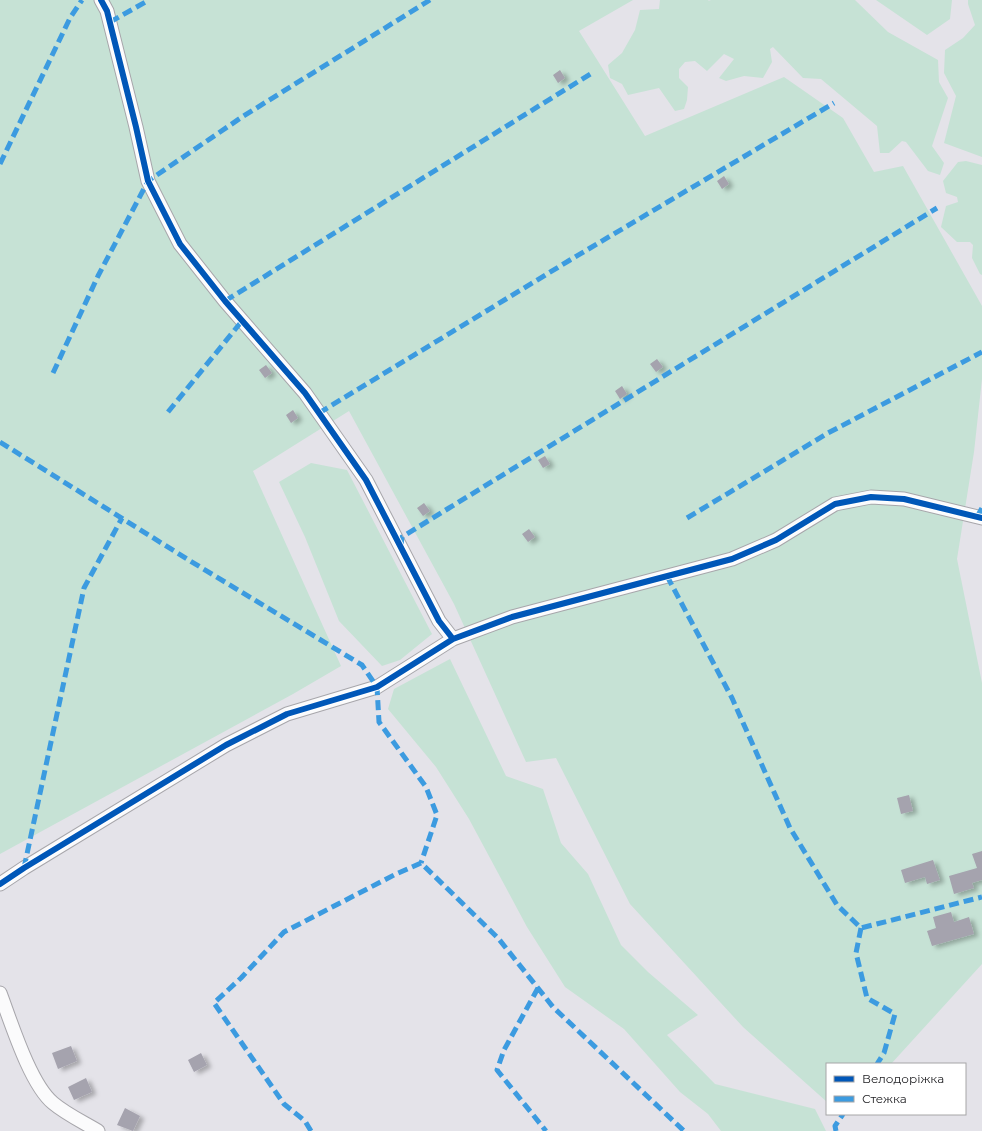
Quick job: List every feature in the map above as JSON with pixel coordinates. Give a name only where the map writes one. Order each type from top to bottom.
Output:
[{"type":"street","points":[[101,0],[107,11],[148,181],[180,244],[225,301],[305,393],[366,480],[439,622],[453,639]]},
{"type":"street","points":[[0,884],[226,745],[286,714],[377,687],[453,639],[512,617],[732,559],[776,540],[835,504],[871,497],[904,499],[982,518]]},
{"type":"street","points":[[0,993],[25,1057],[37,1083],[52,1103],[98,1131]]},
{"type":"green space","points":[[0,0],[633,0],[579,31],[645,136],[784,77],[843,118],[874,172],[903,166],[982,306],[982,379],[974,452],[957,559],[982,683],[982,964],[892,1063],[826,1063],[826,1101],[743,1027],[630,904],[556,758],[526,762],[454,604],[349,411],[253,471],[341,666],[293,694],[0,854]]},
{"type":"green space","points":[[660,0],[855,0],[888,32],[938,60],[939,82],[948,98],[932,146],[944,163],[940,175],[928,171],[906,142],[902,141],[889,153],[880,153],[877,126],[821,79],[803,78],[773,47],[770,49],[772,62],[763,78],[744,76],[726,81],[719,78],[734,59],[724,54],[707,71],[695,61],[685,62],[679,69],[679,78],[688,87],[687,100],[684,109],[675,111],[659,88],[628,95],[622,84],[610,78],[608,65],[622,53],[635,30],[640,10],[659,9]]},
{"type":"green space","points":[[876,0],[952,0],[950,19],[927,35]]},
{"type":"green space","points":[[968,0],[982,0],[982,157],[944,143],[956,96],[944,73],[945,50],[963,38],[975,25]]},
{"type":"green space","points":[[966,161],[982,165],[982,275],[980,274],[972,258],[973,245],[970,242],[957,242],[941,227],[946,206],[958,202],[957,197],[946,193],[943,181],[958,162]]},
{"type":"green space","points":[[311,463],[347,470],[432,634],[400,660],[382,666],[339,621],[305,537],[279,482]]},
{"type":"green space","points":[[450,659],[506,776],[543,789],[561,843],[588,874],[621,945],[648,972],[698,1015],[667,1035],[715,1084],[815,1109],[826,1131],[721,1131],[708,1114],[680,1092],[624,1029],[565,987],[527,927],[469,819],[436,767],[388,709],[394,689]]},
{"type":"building","points":[[560,70],[565,78],[558,83],[553,75]]},
{"type":"building","points":[[724,176],[729,184],[722,189],[717,181]]},
{"type":"building","points":[[657,359],[663,367],[656,372],[650,364]]},
{"type":"building","points":[[266,365],[272,373],[265,378],[259,370]]},
{"type":"building","points":[[622,386],[627,394],[620,399],[615,391]]},
{"type":"building","points":[[293,410],[298,418],[291,423],[286,415]]},
{"type":"building","points":[[545,456],[550,464],[543,468],[538,460]]},
{"type":"building","points":[[424,503],[430,511],[423,516],[417,508]]},
{"type":"building","points":[[529,529],[535,537],[528,542],[522,534]]},
{"type":"building","points":[[909,795],[913,811],[901,814],[897,798]]},
{"type":"building","points":[[982,851],[982,880],[972,883],[974,888],[954,894],[949,876],[977,868],[972,854]]},
{"type":"building","points":[[933,860],[940,880],[927,884],[925,877],[905,883],[901,870]]},
{"type":"building","points":[[951,912],[954,922],[969,917],[974,934],[932,946],[927,931],[936,928],[933,917]]},
{"type":"building","points":[[71,1046],[77,1061],[58,1069],[52,1053]]},
{"type":"building","points":[[201,1053],[207,1065],[194,1072],[188,1060]]},
{"type":"building","points":[[86,1078],[92,1092],[74,1100],[68,1087]]},
{"type":"building","points":[[125,1108],[140,1116],[133,1131],[117,1125]]},
{"type":"marked path","points":[[0,164],[70,18],[82,0]]},
{"type":"marked path","points":[[110,22],[149,0]]},
{"type":"marked path","points":[[53,373],[98,276],[148,181],[242,117],[430,0]]},
{"type":"marked path","points":[[225,301],[592,73]]},
{"type":"marked path","points":[[319,413],[570,260],[834,103]]},
{"type":"marked path","points":[[401,546],[402,537],[937,208]]},
{"type":"marked path","points":[[168,412],[242,321]]},
{"type":"marked path","points":[[687,518],[828,433],[982,352]]},
{"type":"marked path","points":[[0,442],[187,559],[362,665],[377,687],[379,722],[426,787],[437,815],[421,863]]},
{"type":"marked path","points":[[977,517],[982,508]]},
{"type":"marked path","points":[[24,868],[84,588],[122,518]]},
{"type":"marked path","points":[[667,576],[732,698],[790,828],[837,905],[861,928],[982,897]]},
{"type":"marked path","points":[[311,1131],[305,1121],[284,1104],[214,1003],[241,978],[284,932],[396,874],[421,863],[498,938],[553,1007],[684,1131]]},
{"type":"marked path","points":[[861,928],[856,953],[867,998],[895,1014],[884,1053],[878,1063]]},
{"type":"marked path","points":[[538,988],[504,1050],[497,1070],[546,1131]]},
{"type":"marked path","points":[[836,1131],[835,1126],[842,1115]]},
{"type":"cycle path","points":[[101,0],[107,11],[148,181],[180,244],[225,301],[305,393],[366,480],[439,621],[453,639]]},
{"type":"cycle path","points":[[0,884],[226,745],[287,714],[377,687],[453,639],[512,617],[732,559],[776,540],[835,504],[871,497],[904,499],[982,518]]}]
